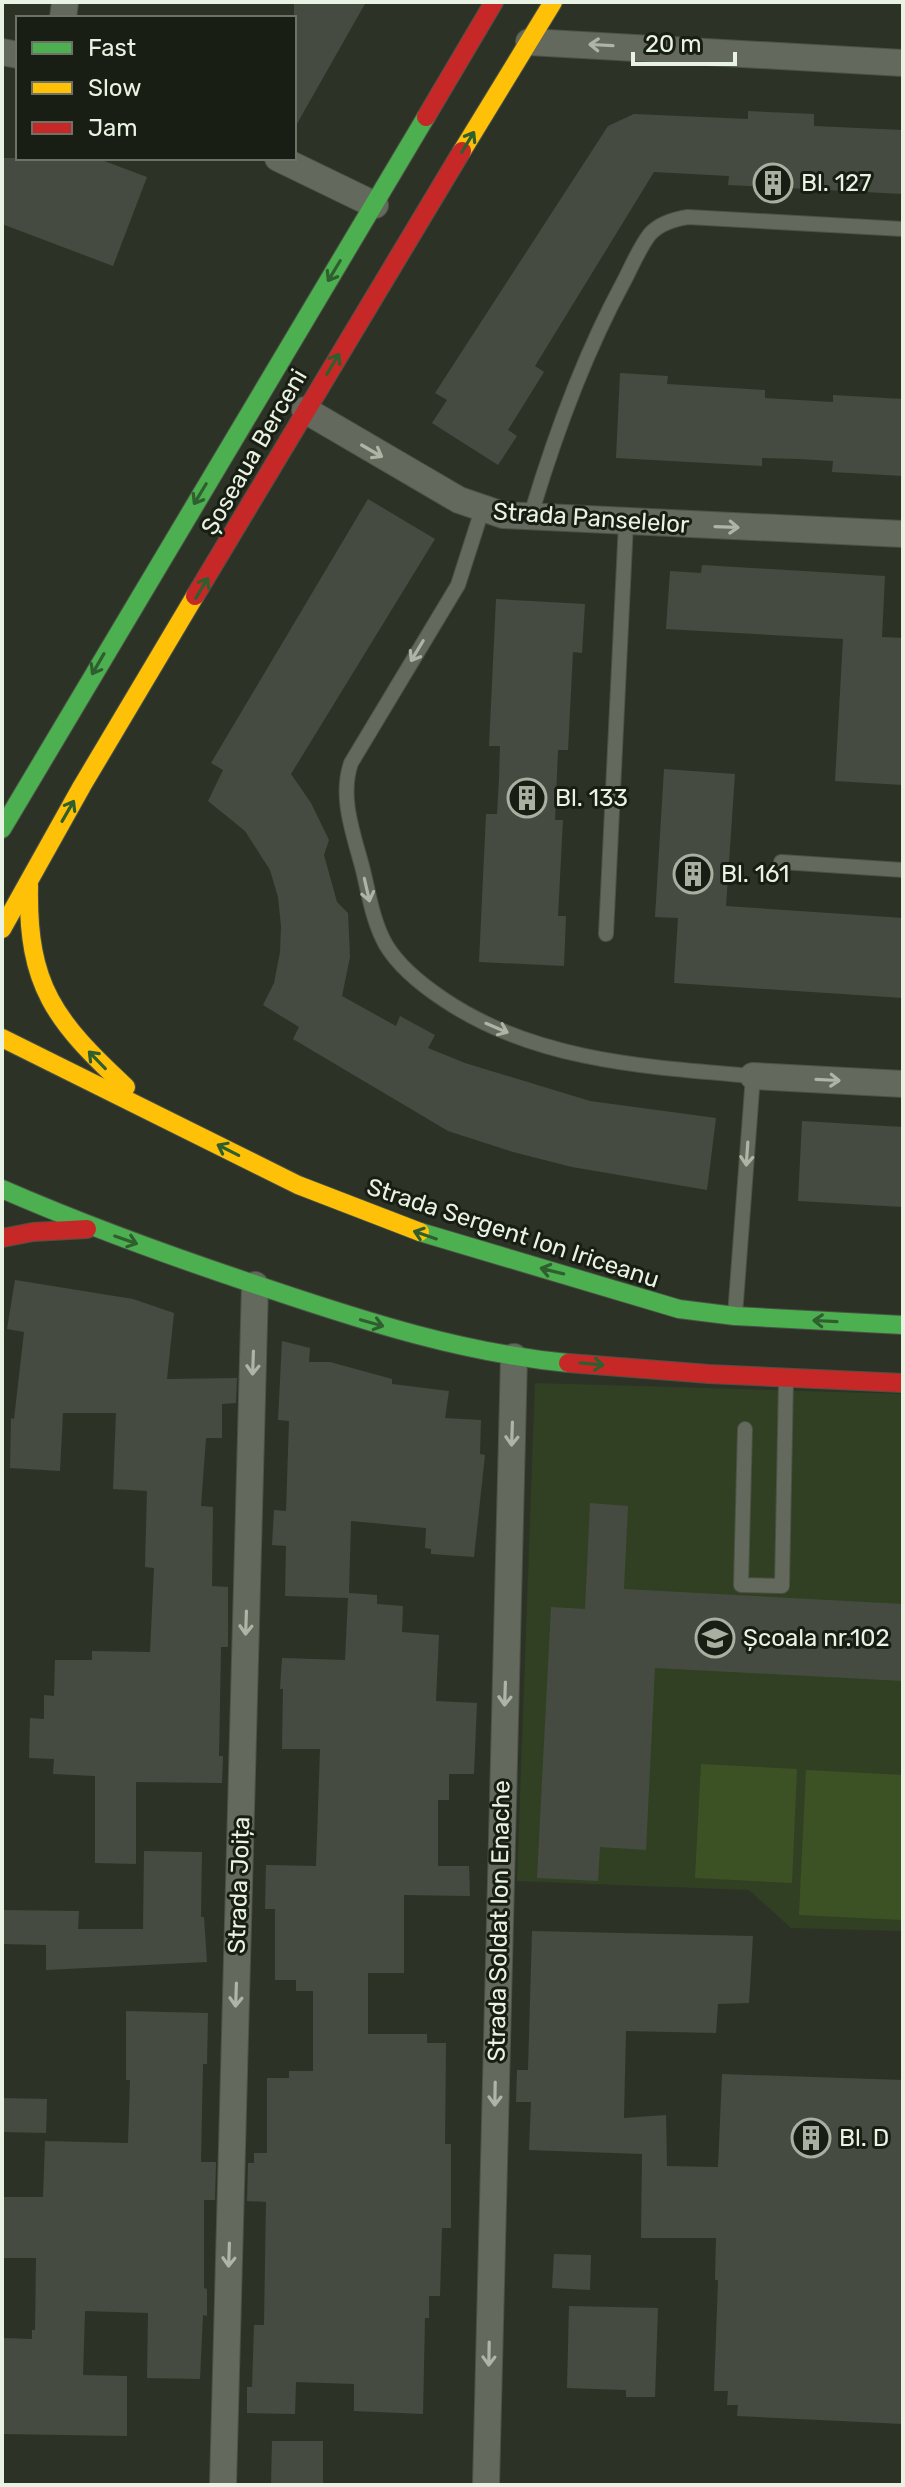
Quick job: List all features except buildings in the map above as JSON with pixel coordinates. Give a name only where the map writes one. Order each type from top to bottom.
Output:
[{"type":"main road","name":"Șoseaua Berceni","points":[[2,829],[494,2]]},
{"type":"main road","name":"Șoseaua Berceni","points":[[2,929],[305,410],[553,2]]},
{"type":"main road","points":[[265,386],[305,410]]},
{"type":"main road","points":[[18,767],[25,757],[61,727]]},
{"type":"main road","points":[[29,879],[29,944],[43,989],[68,1028],[86,1048],[155,1113]]},
{"type":"main road","name":"Strada Sergent Ion Iriceanu","points":[[2,1038],[298,1185],[407,1228],[474,1250],[591,1282],[660,1306],[735,1316],[903,1325]]},
{"type":"main road","points":[[2,1189],[94,1229],[255,1285],[415,1335],[514,1357],[626,1367],[903,1383]]},
{"type":"main road","points":[[2,1238],[33,1232],[94,1229]]},
{"type":"street","points":[[529,42],[903,63]]},
{"type":"street","points":[[282,160],[375,205]]},
{"type":"street","name":"Strada Panselelor","points":[[305,410],[459,500],[482,510],[530,518],[903,534]]},
{"type":"street","points":[[753,1076],[903,1084]]},
{"type":"street","name":"Strada Joița","points":[[223,2485],[255,1285]]},
{"type":"street","name":"Strada Soldat Ion Enache","points":[[486,2485],[514,1357]]},
{"type":"lane","points":[[530,518],[558,429],[583,368],[613,301],[645,242],[660,226],[688,217],[903,229]]},
{"type":"lane","points":[[482,510],[458,585],[351,763],[346,793],[372,910],[387,946],[413,976],[464,1013],[530,1041],[605,1061],[753,1076],[735,1316]]},
{"type":"lane","points":[[606,934],[626,523]]},
{"type":"lane","points":[[781,862],[903,870]]},
{"type":"lane","points":[[745,1429],[741,1585],[782,1586],[787,1377]]},
{"type":"shaded area","name":"Școala nr.102","points":[[535,1383],[903,1394],[903,1931],[791,1928],[749,1890],[517,1881]]},
{"type":"shaded area","points":[[701,1764],[797,1769],[792,1883],[695,1878]]},
{"type":"shaded area","points":[[806,1770],[903,1775],[903,1920],[799,1915]]},
{"type":"traffic: fast","points":[[2,829],[426,117]]},
{"type":"traffic: fast","points":[[2,1189],[134,1242],[342,1313],[454,1344],[568,1363]]},
{"type":"traffic: fast","points":[[420,1232],[679,1309],[735,1316],[903,1325]]},
{"type":"traffic: slow","points":[[462,151],[553,2]]},
{"type":"traffic: slow","points":[[2,929],[82,786],[195,596]]},
{"type":"traffic: slow","points":[[29,886],[33,950],[50,999],[81,1042],[126,1087]]},
{"type":"traffic: slow","points":[[2,1038],[298,1185],[420,1232]]},
{"type":"traffic: jam","points":[[426,117],[494,2]]},
{"type":"traffic: jam","points":[[195,596],[462,151]]},
{"type":"traffic: jam","points":[[2,1238],[33,1232],[87,1229]]},
{"type":"traffic: jam","points":[[568,1363],[709,1374],[903,1383]]},
{"type":"place","name":"Bl. 127","points":[[773,183]]},
{"type":"place","name":"Bl. 133","points":[[527,798]]},
{"type":"place","name":"Bl. 161","points":[[693,874]]},
{"type":"place","name":"Școala nr.102","points":[[715,1638]]},
{"type":"place","name":"Bl. D","points":[[811,2138]]}]
